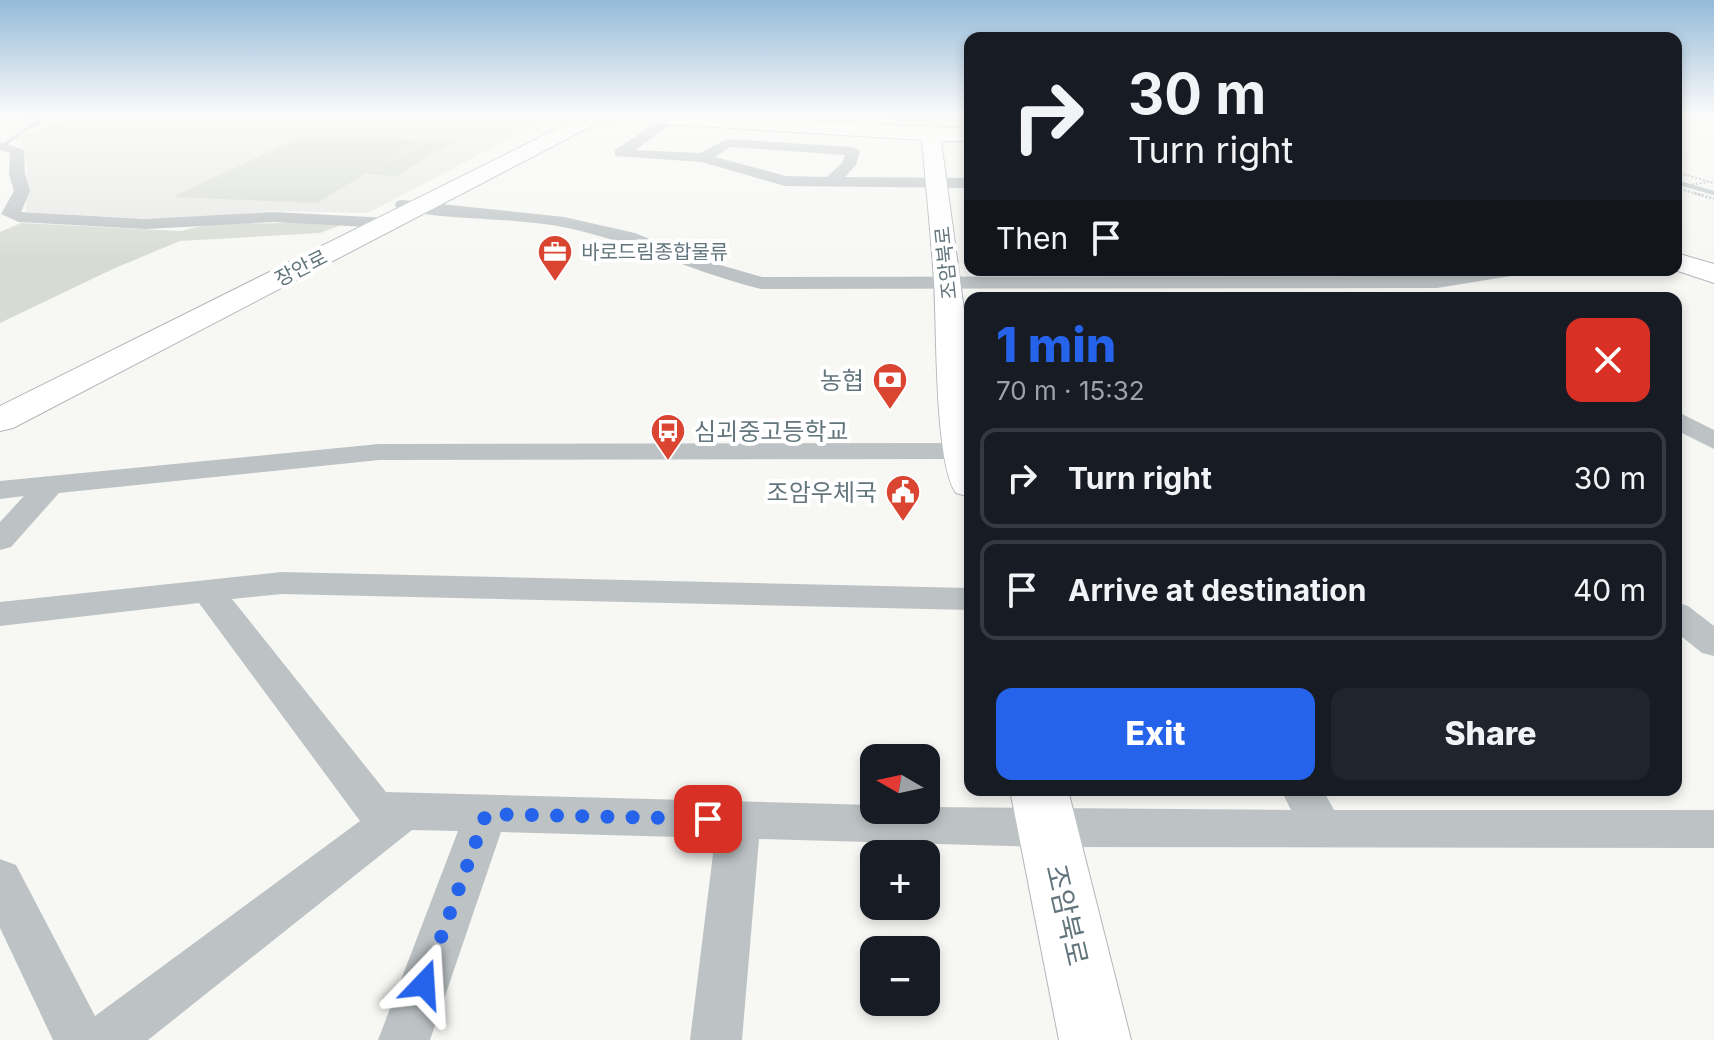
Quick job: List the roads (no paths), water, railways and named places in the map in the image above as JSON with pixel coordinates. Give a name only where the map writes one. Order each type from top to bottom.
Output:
[{"type":"main road","points":[[1682,263],[1714,274]]},
{"type":"street","points":[[17,163],[22,191],[10,214],[19,217],[146,224],[396,214],[564,222],[629,237],[689,262],[761,283],[948,282],[1029,276]]},
{"type":"street","name":"장안로","points":[[0,420],[494,163]]},
{"type":"street","name":"장안로","points":[[0,404],[502,163]]},
{"type":"street","points":[[719,163],[785,181],[964,183]]},
{"type":"street","points":[[833,180],[850,163]]},
{"type":"street","name":"조암북로","points":[[935,163],[964,432]]},
{"type":"street","points":[[1099,276],[1437,282],[1474,276]]},
{"type":"street","points":[[1427,276],[1454,292]]},
{"type":"street","points":[[1682,423],[1714,442]]},
{"type":"street","points":[[1682,443],[1714,442]]},
{"type":"street","points":[[0,490],[48,488],[379,452],[964,451]]},
{"type":"street","points":[[0,540],[48,488]]},
{"type":"street","points":[[0,614],[282,583],[964,599]]},
{"type":"street","points":[[208,591],[374,808],[404,812],[739,820],[1043,809],[1322,828],[1714,829]]},
{"type":"street","points":[[1682,619],[1714,644]]},
{"type":"street","points":[[1305,796],[1322,828]]},
{"type":"street","name":"조암북로","points":[[1043,809],[1095,1040]]},
{"type":"street","points":[[106,1040],[404,812]]},
{"type":"street","points":[[404,1040],[486,814]]},
{"type":"street","points":[[716,1040],[739,820]]},
{"type":"street","points":[[0,880],[80,1040]]},
{"type":"waterway","points":[[1682,184],[1714,193]]},
{"type":"place","name":"바로드림종합물류","points":[[555,283]]},
{"type":"place","name":"농협","points":[[890,411]]},
{"type":"place","name":"심괴중고등학교","points":[[668,462]]},
{"type":"place","name":"조암우체국","points":[[903,523]]}]
